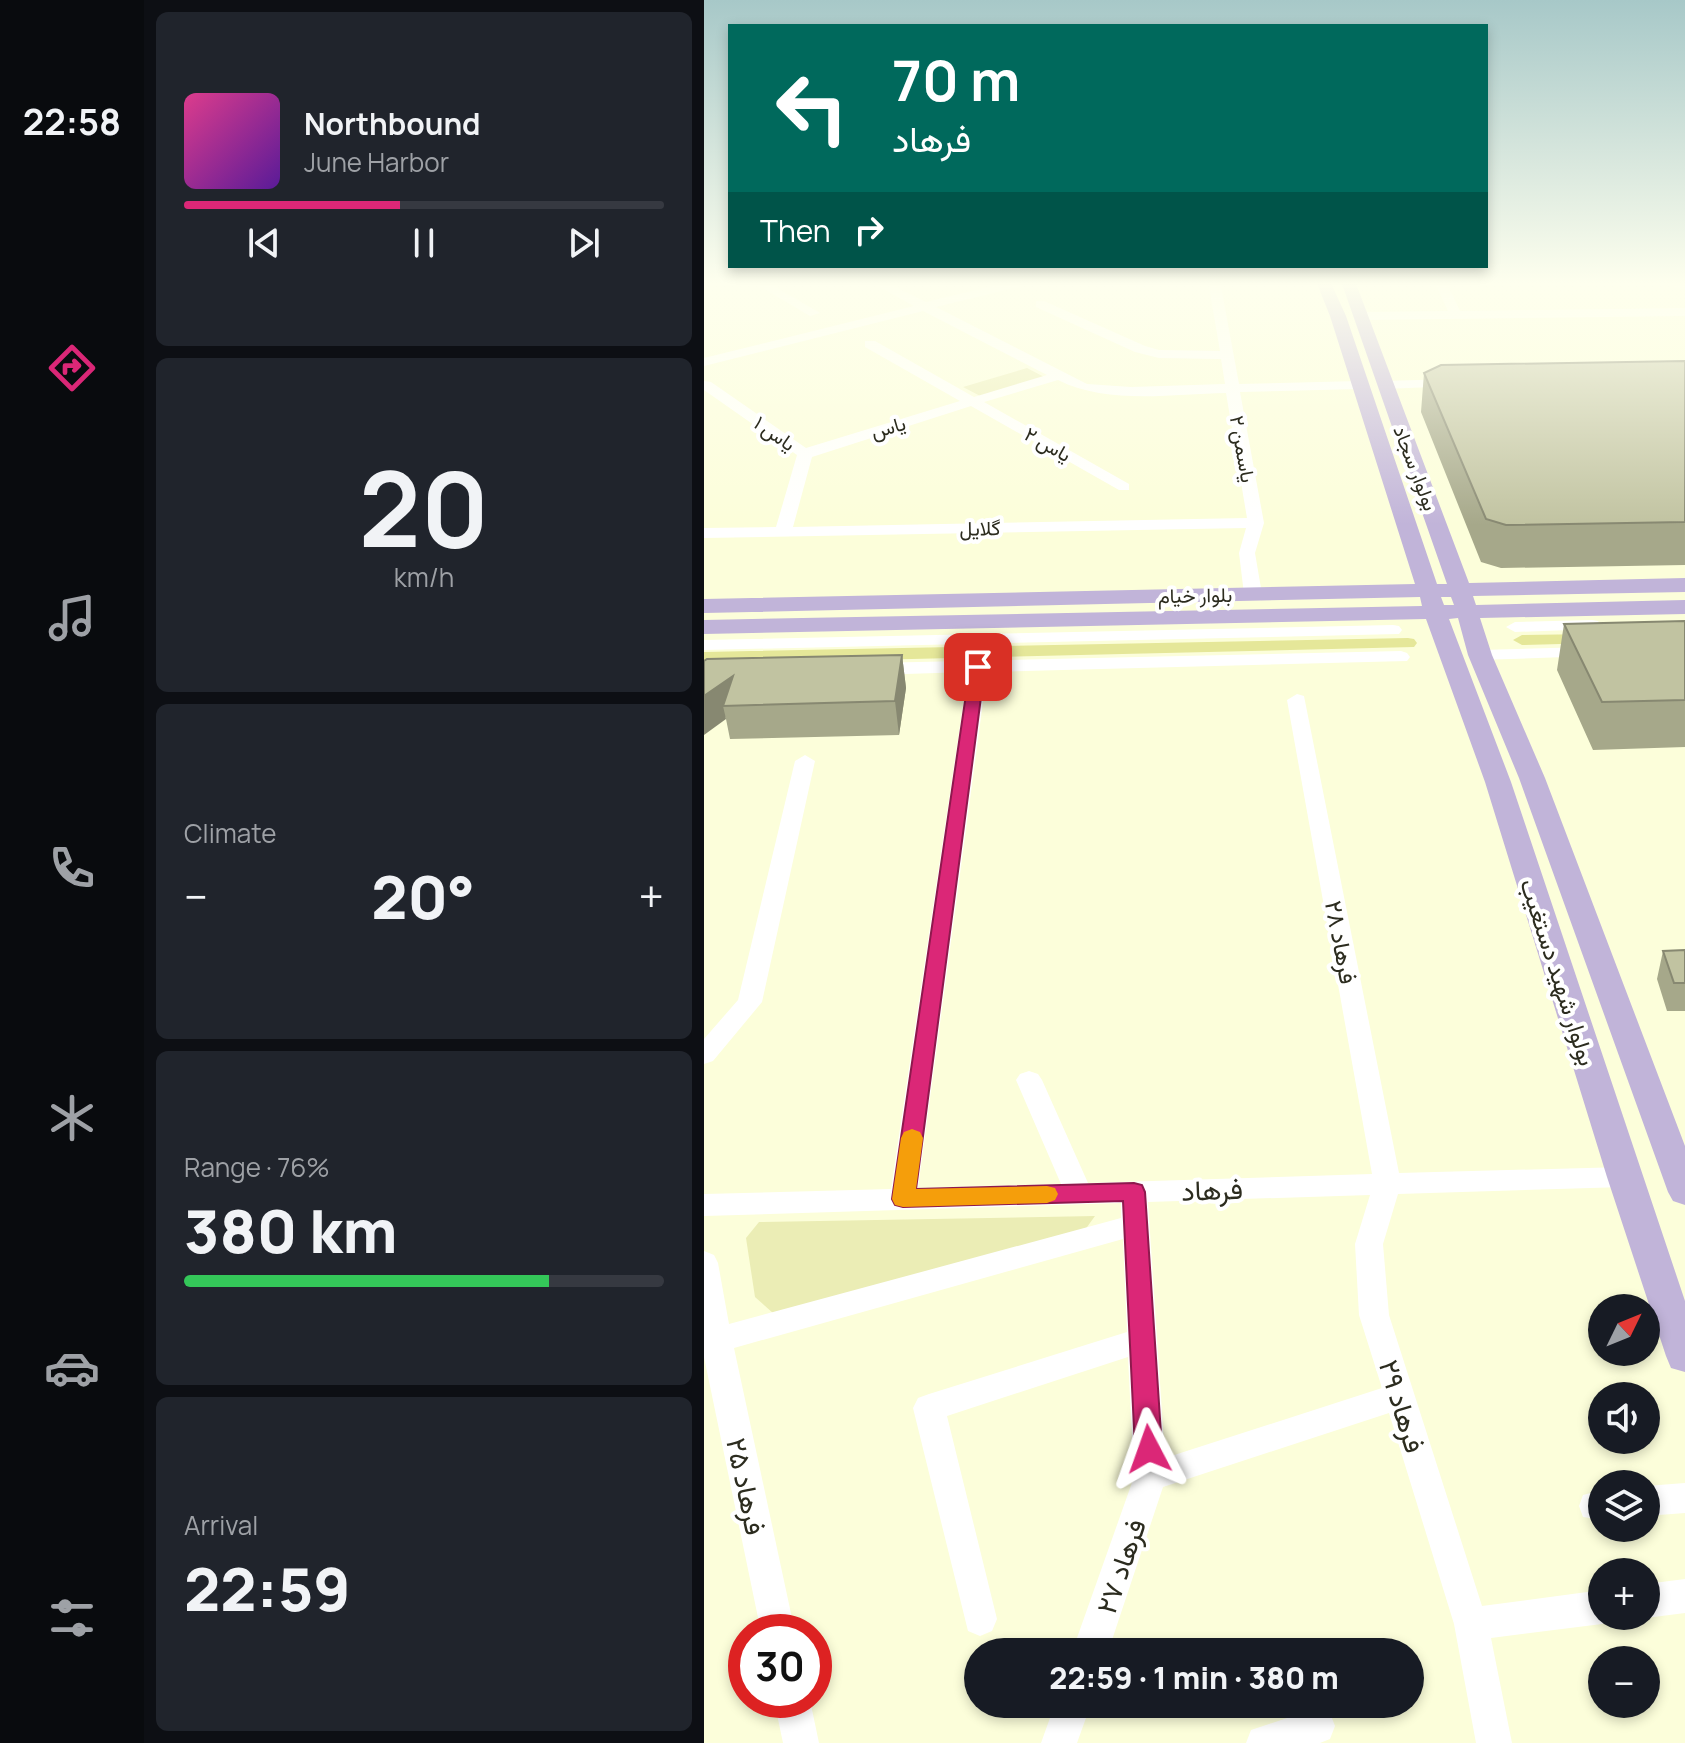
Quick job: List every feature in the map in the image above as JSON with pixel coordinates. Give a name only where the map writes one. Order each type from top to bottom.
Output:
[{"type":"main road","name":"بولوار سجاد","points":[[1352,362],[1432,601]]},
{"type":"main road","name":"بولوار سجاد","points":[[1377,362],[1464,600]]},
{"type":"main road","points":[[1361,390],[1385,389]]},
{"type":"main road","points":[[1447,547],[1476,568],[1550,588]]},
{"type":"main road","name":"بلوار خیام","points":[[1464,600],[1550,588],[1685,585]]},
{"type":"main road","name":"بلوار خیام","points":[[704,627],[840,614],[1253,594],[1432,601]]},
{"type":"main road","name":"بلوار خیام","points":[[704,606],[840,614],[1464,600],[1685,607]]},
{"type":"main road","name":"بولوار شهید دستغیب","points":[[1464,600],[1480,655],[1532,778],[1684,1187]]},
{"type":"main road","name":"بولوار شهید دستغیب","points":[[1432,601],[1498,782],[1624,1177],[1685,1356]]},
{"type":"street","name":"یاس ۲","points":[[902,362],[1124,487]]},
{"type":"street","points":[[1031,362],[1084,388],[1111,391],[1361,390]]},
{"type":"street","name":"یاسمن ۲","points":[[1227,362],[1256,523]]},
{"type":"street","name":"یاس","points":[[805,454],[1057,376]]},
{"type":"street","name":"یاس ۱","points":[[706,385],[805,454]]},
{"type":"street","points":[[1385,389],[1463,388]]},
{"type":"street","points":[[783,532],[805,454]]},
{"type":"street","points":[[1253,594],[1247,553],[1256,523]]},
{"type":"street","name":"گلایل","points":[[704,533],[1256,523]]},
{"type":"street","points":[[1515,627],[1685,623]]},
{"type":"street","points":[[704,645],[1393,630]]},
{"type":"street","points":[[1480,655],[1606,652]]},
{"type":"street","points":[[856,670],[1401,657]]},
{"type":"street","points":[[903,1199],[978,667]]},
{"type":"street","name":"فرهاد ۲۸","points":[[1297,700],[1387,1184]]},
{"type":"street","points":[[704,1055],[750,1002],[805,761]]},
{"type":"street","points":[[1029,1080],[1079,1193]]},
{"type":"street","name":"فرهاد","points":[[704,1205],[1624,1177]]},
{"type":"street","name":"فرهاد ۲۹","points":[[1387,1184],[1369,1244],[1374,1315],[1471,1624],[1494,1743]]},
{"type":"street","name":"فرهاد ۲۷","points":[[1095,1638],[1150,1477],[1134,1192]]},
{"type":"street","points":[[710,1342],[1135,1225]]},
{"type":"street","name":"فرهاد ۲۵","points":[[704,1263],[710,1342],[774,1614]]},
{"type":"street","points":[[980,1619],[929,1408],[1142,1340]]},
{"type":"street","points":[[1150,1477],[1399,1396]]},
{"type":"street","points":[[1660,1500],[1685,1498]]},
{"type":"street","points":[[1660,1599],[1685,1596]]},
{"type":"street","points":[[1471,1624],[1588,1609]]},
{"type":"street","points":[[796,1718],[801,1743]]},
{"type":"street","points":[[1059,1743],[1068,1718]]},
{"type":"street","points":[[1264,1743],[1317,1726]]},
{"type":"green space","points":[[1027,368],[1048,379],[984,398],[963,387]]},
{"type":"green space","points":[[1095,1216],[1082,1234],[774,1314],[755,1297],[746,1238],[759,1222]]},
{"type":"building","points":[[1685,362],[1685,522],[1506,525],[1486,519],[1424,373],[1441,365]]},
{"type":"building","points":[[1685,621],[1685,700],[1602,702],[1564,624]]},
{"type":"building","points":[[902,655],[895,701],[723,706],[733,676],[704,696],[704,661],[707,659]]},
{"type":"building","points":[[1685,950],[1685,983],[1674,983],[1663,951]]},
{"type":"waterway","points":[[1522,640],[1592,639]]},
{"type":"waterway","points":[[704,658],[1408,643]]},
{"type":"slow traffic","points":[[912,1138],[903,1199],[1047,1194]]},
{"type":"route","points":[[978,667],[903,1199],[1134,1192],[1149,1449]]}]
